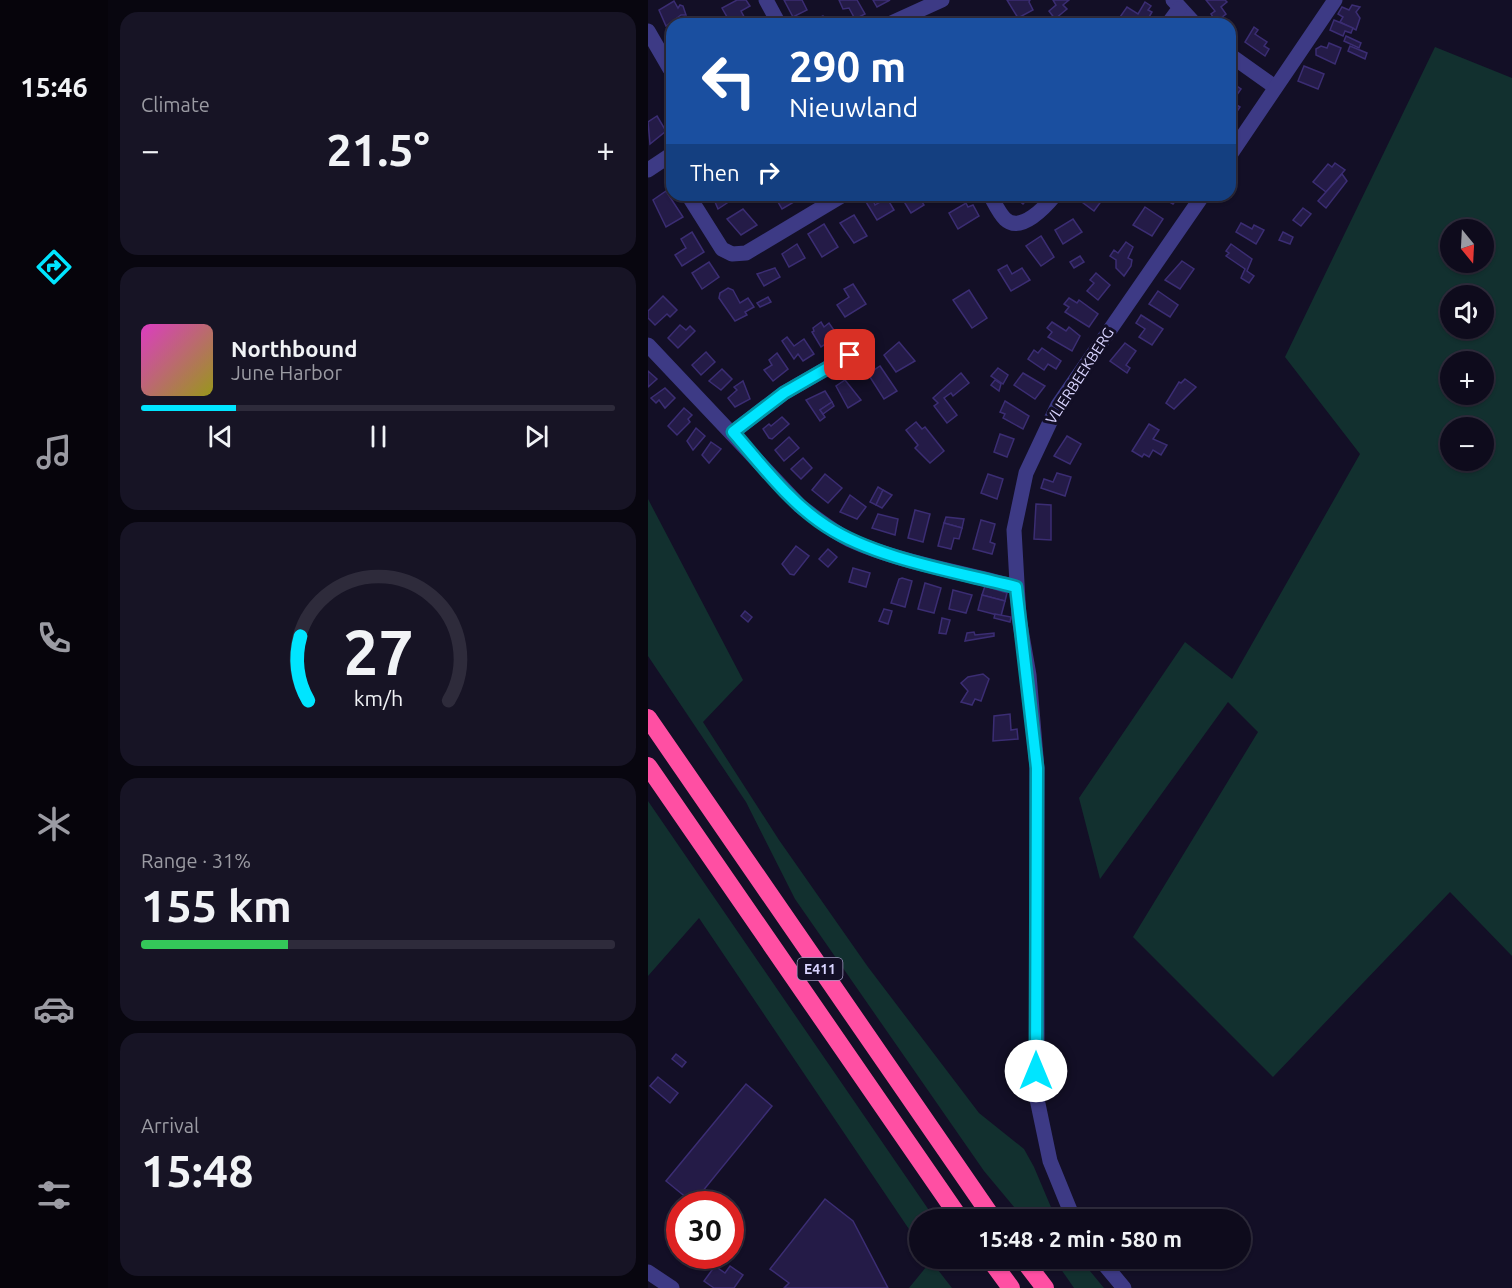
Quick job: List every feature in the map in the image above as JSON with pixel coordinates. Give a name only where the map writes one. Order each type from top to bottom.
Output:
[{"type":"highway","name":"E411","points":[[648,718],[986,1209]]},
{"type":"highway","name":"E411","points":[[648,766],[953,1209]]},
{"type":"highway","points":[[997,1269],[1011,1288]]},
{"type":"highway","points":[[1030,1269],[1045,1288]]},
{"type":"street","points":[[766,0],[776,18]]},
{"type":"street","points":[[902,18],[942,0]]},
{"type":"street","points":[[1236,146],[1335,0]]},
{"type":"street","points":[[1170,18],[1176,4],[1189,18]]},
{"type":"street","points":[[648,31],[666,64]]},
{"type":"street","points":[[1236,59],[1275,87]]},
{"type":"street","points":[[648,170],[666,163]]},
{"type":"street","points":[[692,201],[722,249],[732,254],[746,253],[833,201]]},
{"type":"street","points":[[994,201],[1005,219],[1012,224],[1022,222],[1043,210],[1050,201]]},
{"type":"street","name":"VLIERBEEKBERG","points":[[1070,1209],[1050,1161],[1037,1099],[1037,768],[1016,587],[1014,530],[1017,504],[1040,437],[1058,405],[1199,201]]},
{"type":"street","points":[[648,345],[733,432],[800,506],[825,525],[850,540],[1016,587]]},
{"type":"street","points":[[733,432],[784,393],[850,355]]},
{"type":"street","points":[[1109,1269],[1124,1288]]},
{"type":"street","points":[[648,1272],[672,1288]]},
{"type":"green space","points":[[1435,47],[1512,78],[1512,956],[1450,892],[1273,1077],[1133,937],[1258,732],[1228,702],[1100,879],[1079,798],[1185,642],[1232,679],[1360,454],[1285,357]]},
{"type":"green space","points":[[648,499],[743,680],[703,722],[779,840],[868,967],[979,1113],[1024,1149],[1052,1209],[1016,1209],[984,1171],[795,899],[746,802],[648,656]]},
{"type":"green space","points":[[648,801],[928,1209],[909,1209],[909,1229],[699,918],[648,976]]},
{"type":"green space","points":[[924,1269],[937,1269],[952,1288],[909,1288]]},
{"type":"green space","points":[[1061,1269],[1088,1269],[1104,1288],[1074,1288]]},
{"type":"building","points":[[737,0],[746,0],[750,6],[741,11],[745,18],[728,18],[722,8]]},
{"type":"building","points":[[784,0],[802,0],[807,10],[793,17]]},
{"type":"building","points":[[839,0],[857,0],[865,14],[854,18],[849,8],[843,9]]},
{"type":"building","points":[[873,0],[890,0],[877,7]]},
{"type":"building","points":[[1007,0],[1030,0],[1033,10],[1018,18]]},
{"type":"building","points":[[1053,0],[1069,0],[1063,5],[1067,9],[1054,18],[1049,11],[1056,5]]},
{"type":"building","points":[[1206,0],[1225,0],[1227,2],[1221,7],[1226,14],[1221,18],[1214,18],[1211,14],[1215,11]]},
{"type":"building","points":[[674,1],[678,8],[680,5],[683,6],[686,15],[666,18],[666,26],[659,10]]},
{"type":"building","points":[[1145,2],[1151,6],[1148,10],[1152,12],[1148,18],[1120,17],[1127,7],[1138,14]]},
{"type":"building","points":[[1352,5],[1360,7],[1356,12],[1360,18],[1356,30],[1340,22],[1343,17],[1338,14],[1342,7],[1349,10]]},
{"type":"building","points":[[1334,20],[1353,28],[1351,33],[1345,31],[1343,36],[1330,30]]},
{"type":"building","points":[[1254,27],[1258,30],[1255,34],[1267,42],[1264,46],[1269,49],[1265,56],[1245,42]]},
{"type":"building","points":[[1346,36],[1361,43],[1359,48],[1344,41]]},
{"type":"building","points":[[1329,43],[1341,48],[1335,64],[1316,55],[1316,49],[1321,46],[1327,48]]},
{"type":"building","points":[[1350,46],[1367,53],[1365,59],[1348,51]]},
{"type":"building","points":[[1304,66],[1324,74],[1318,89],[1298,81]]},
{"type":"building","points":[[1236,86],[1241,89],[1236,96]]},
{"type":"building","points":[[657,116],[666,131],[650,144],[648,122]]},
{"type":"building","points":[[1335,163],[1345,170],[1326,192],[1313,182],[1328,164],[1332,167]]},
{"type":"building","points":[[1342,174],[1347,181],[1326,208],[1318,201]]},
{"type":"building","points":[[666,191],[666,201],[673,201],[683,217],[666,227],[653,200]]},
{"type":"building","points":[[715,201],[730,201],[718,209]]},
{"type":"building","points":[[777,201],[796,201],[782,209]]},
{"type":"building","points":[[873,201],[875,205],[882,201],[889,201],[894,210],[877,220],[866,202]]},
{"type":"building","points":[[904,201],[922,201],[924,205],[911,213]]},
{"type":"building","points":[[1083,201],[1101,201],[1094,211]]},
{"type":"building","points":[[966,203],[968,207],[973,205],[979,216],[958,229],[949,213]]},
{"type":"building","points":[[1145,207],[1163,219],[1152,236],[1133,225]]},
{"type":"building","points":[[1303,208],[1311,214],[1301,226],[1293,220]]},
{"type":"building","points":[[743,209],[757,225],[741,235],[727,219]]},
{"type":"building","points":[[854,215],[867,236],[854,243],[840,223]]},
{"type":"building","points":[[1073,219],[1082,232],[1063,244],[1055,230]]},
{"type":"building","points":[[1241,223],[1252,229],[1254,225],[1264,230],[1256,244],[1236,232]]},
{"type":"building","points":[[824,224],[838,247],[822,257],[808,234]]},
{"type":"building","points":[[692,232],[704,252],[682,266],[675,255],[686,248],[681,239]]},
{"type":"building","points":[[1283,232],[1293,237],[1290,244],[1279,240]]},
{"type":"building","points":[[1041,236],[1054,257],[1041,266],[1026,246]]},
{"type":"building","points":[[1126,242],[1133,247],[1128,258],[1132,260],[1131,266],[1124,276],[1116,268],[1116,260],[1110,256],[1114,250],[1118,253]]},
{"type":"building","points":[[797,244],[805,258],[789,267],[782,254]]},
{"type":"building","points":[[1231,244],[1252,259],[1247,271],[1254,276],[1249,283],[1241,278],[1245,269],[1226,256],[1229,253],[1226,251]]},
{"type":"building","points":[[1080,256],[1084,262],[1074,268],[1070,262]]},
{"type":"building","points":[[1182,261],[1194,269],[1180,289],[1165,280]]},
{"type":"building","points":[[709,262],[719,277],[702,289],[692,273]]},
{"type":"building","points":[[1007,265],[1012,274],[1022,268],[1030,280],[1011,291],[998,270]]},
{"type":"building","points":[[775,268],[780,277],[764,286],[757,274]]},
{"type":"building","points":[[1096,273],[1110,285],[1098,300],[1087,291],[1094,283],[1090,280]]},
{"type":"building","points":[[853,284],[866,304],[845,317],[837,305],[849,297],[844,289]]},
{"type":"building","points":[[728,288],[733,290],[740,303],[748,298],[754,307],[745,312],[747,315],[735,321],[719,298],[720,293]]},
{"type":"building","points":[[969,290],[987,318],[972,328],[953,300]]},
{"type":"building","points":[[1158,291],[1178,305],[1170,317],[1149,304]]},
{"type":"building","points":[[663,296],[677,310],[670,317],[667,314],[655,325],[648,318],[648,311]]},
{"type":"building","points":[[768,297],[771,302],[760,307],[757,303]]},
{"type":"building","points":[[1069,298],[1077,303],[1079,300],[1098,314],[1089,327],[1065,312],[1069,307],[1064,304]]},
{"type":"building","points":[[1141,315],[1163,329],[1152,345],[1139,337],[1145,329],[1136,323]]},
{"type":"building","points":[[821,322],[824,327],[829,323],[838,336],[821,347],[812,332],[813,328]]},
{"type":"building","points":[[1052,322],[1066,331],[1069,327],[1080,336],[1072,351],[1048,337],[1052,332],[1047,328]]},
{"type":"building","points":[[680,325],[686,330],[690,326],[695,331],[678,348],[668,338]]},
{"type":"building","points":[[787,337],[794,346],[804,339],[814,354],[803,361],[798,354],[794,359],[782,341]]},
{"type":"building","points":[[899,342],[915,361],[896,372],[884,355]]},
{"type":"building","points":[[1125,343],[1136,351],[1126,365],[1130,368],[1127,373],[1110,361]]},
{"type":"building","points":[[1042,348],[1061,361],[1056,369],[1048,364],[1044,370],[1028,359],[1034,350],[1038,353]]},
{"type":"building","points":[[706,352],[715,362],[701,375],[692,365]]},
{"type":"building","points":[[777,353],[788,369],[773,381],[764,370],[772,365],[769,360]]},
{"type":"building","points":[[880,366],[897,391],[884,399],[868,374]]},
{"type":"building","points":[[998,368],[1008,375],[1003,384],[991,376]]},
{"type":"building","points":[[722,369],[732,379],[721,390],[709,381]]},
{"type":"building","points":[[648,371],[657,379],[648,387]]},
{"type":"building","points":[[961,373],[969,383],[953,396],[951,393],[944,398],[957,415],[947,423],[934,406],[938,403],[933,398]]},
{"type":"building","points":[[1023,373],[1045,386],[1035,399],[1014,385]]},
{"type":"building","points":[[1185,379],[1196,387],[1174,409],[1166,403],[1179,382]]},
{"type":"building","points":[[845,380],[861,400],[848,408],[836,386]]},
{"type":"building","points":[[995,380],[1001,384],[999,391],[991,385]]},
{"type":"building","points":[[743,381],[750,399],[735,407],[728,398],[737,390],[734,387]]},
{"type":"building","points":[[665,388],[675,398],[665,408],[659,400],[656,403],[651,398]]},
{"type":"building","points":[[825,391],[832,402],[820,410],[825,417],[820,421],[806,400]]},
{"type":"building","points":[[1005,401],[1029,416],[1023,429],[1003,418],[1005,414],[1000,412]]},
{"type":"building","points":[[832,402],[834,406],[823,414],[820,410]]},
{"type":"building","points":[[684,408],[692,415],[688,419],[690,422],[677,435],[668,426]]},
{"type":"building","points":[[782,417],[789,424],[772,439],[769,438],[763,429]]},
{"type":"building","points":[[916,422],[922,429],[925,427],[944,451],[930,463],[915,448],[918,445],[906,430]]},
{"type":"building","points":[[1149,424],[1159,430],[1153,439],[1167,445],[1161,455],[1153,450],[1149,457],[1144,454],[1142,457],[1132,451]]},
{"type":"building","points":[[696,428],[705,436],[693,450],[687,441]]},
{"type":"building","points":[[1000,434],[1014,439],[1007,457],[994,452]]},
{"type":"building","points":[[1067,436],[1081,444],[1070,464],[1054,456]]},
{"type":"building","points":[[789,437],[799,448],[784,461],[775,450]]},
{"type":"building","points":[[711,442],[721,449],[709,463],[702,455]]},
{"type":"building","points":[[803,458],[812,468],[801,479],[791,469]]},
{"type":"building","points":[[1057,473],[1071,477],[1065,496],[1041,488],[1044,479],[1053,482]]},
{"type":"building","points":[[825,474],[842,488],[828,503],[812,490]]},
{"type":"building","points":[[988,474],[1003,479],[997,499],[981,493]]},
{"type":"building","points":[[878,487],[883,490],[876,505],[870,502]]},
{"type":"building","points":[[883,490],[892,495],[882,508],[876,505]]},
{"type":"building","points":[[850,495],[866,507],[857,519],[840,512]]},
{"type":"building","points":[[1036,504],[1051,505],[1051,540],[1034,539]]},
{"type":"building","points":[[915,510],[930,514],[923,542],[908,538]]},
{"type":"building","points":[[878,514],[898,519],[895,535],[872,528]]},
{"type":"building","points":[[946,517],[964,519],[962,528],[944,523]]},
{"type":"building","points":[[981,520],[995,524],[990,542],[995,544],[992,554],[973,549]]},
{"type":"building","points":[[944,523],[962,528],[959,539],[954,538],[951,549],[938,546]]},
{"type":"building","points":[[796,546],[809,556],[794,575],[790,574],[782,564]]},
{"type":"building","points":[[828,549],[837,557],[828,567],[819,559]]},
{"type":"building","points":[[853,568],[870,573],[866,587],[849,582]]},
{"type":"building","points":[[899,579],[912,581],[905,607],[891,603]]},
{"type":"building","points":[[925,583],[941,588],[934,613],[918,609]]},
{"type":"building","points":[[985,586],[1007,593],[1005,601],[982,595]]},
{"type":"building","points":[[953,590],[972,595],[966,613],[949,609]]},
{"type":"building","points":[[982,595],[1005,601],[1001,616],[978,610]]},
{"type":"building","points":[[884,609],[892,611],[888,624],[879,621]]},
{"type":"building","points":[[745,611],[752,617],[748,622],[741,616]]},
{"type":"building","points":[[995,614],[1011,617],[1010,622],[994,618]]},
{"type":"building","points":[[942,618],[950,620],[946,634],[939,633]]},
{"type":"building","points":[[974,632],[975,635],[994,633],[994,636],[965,641],[967,633]]},
{"type":"building","points":[[983,674],[989,679],[981,701],[975,699],[972,705],[961,702],[968,691],[961,683],[968,677]]},
{"type":"building","points":[[1010,714],[1011,730],[1017,729],[1018,739],[993,741],[994,716]]},
{"type":"building","points":[[676,1054],[686,1062],[682,1067],[672,1059]]},
{"type":"building","points":[[658,1077],[678,1093],[670,1103],[650,1086]]},
{"type":"building","points":[[746,1084],[772,1106],[703,1191],[678,1191],[666,1181]]},
{"type":"building","points":[[825,1199],[853,1221],[888,1288],[784,1288],[789,1283],[770,1269]]},
{"type":"building","points":[[713,1269],[719,1269],[725,1273],[728,1269],[734,1269],[743,1275],[734,1288],[714,1288],[704,1281]]},
{"type":"route","points":[[850,355],[820,370],[784,393],[733,432],[800,506],[850,540],[1016,587],[1029,675],[1037,768],[1036,1071]]}]
